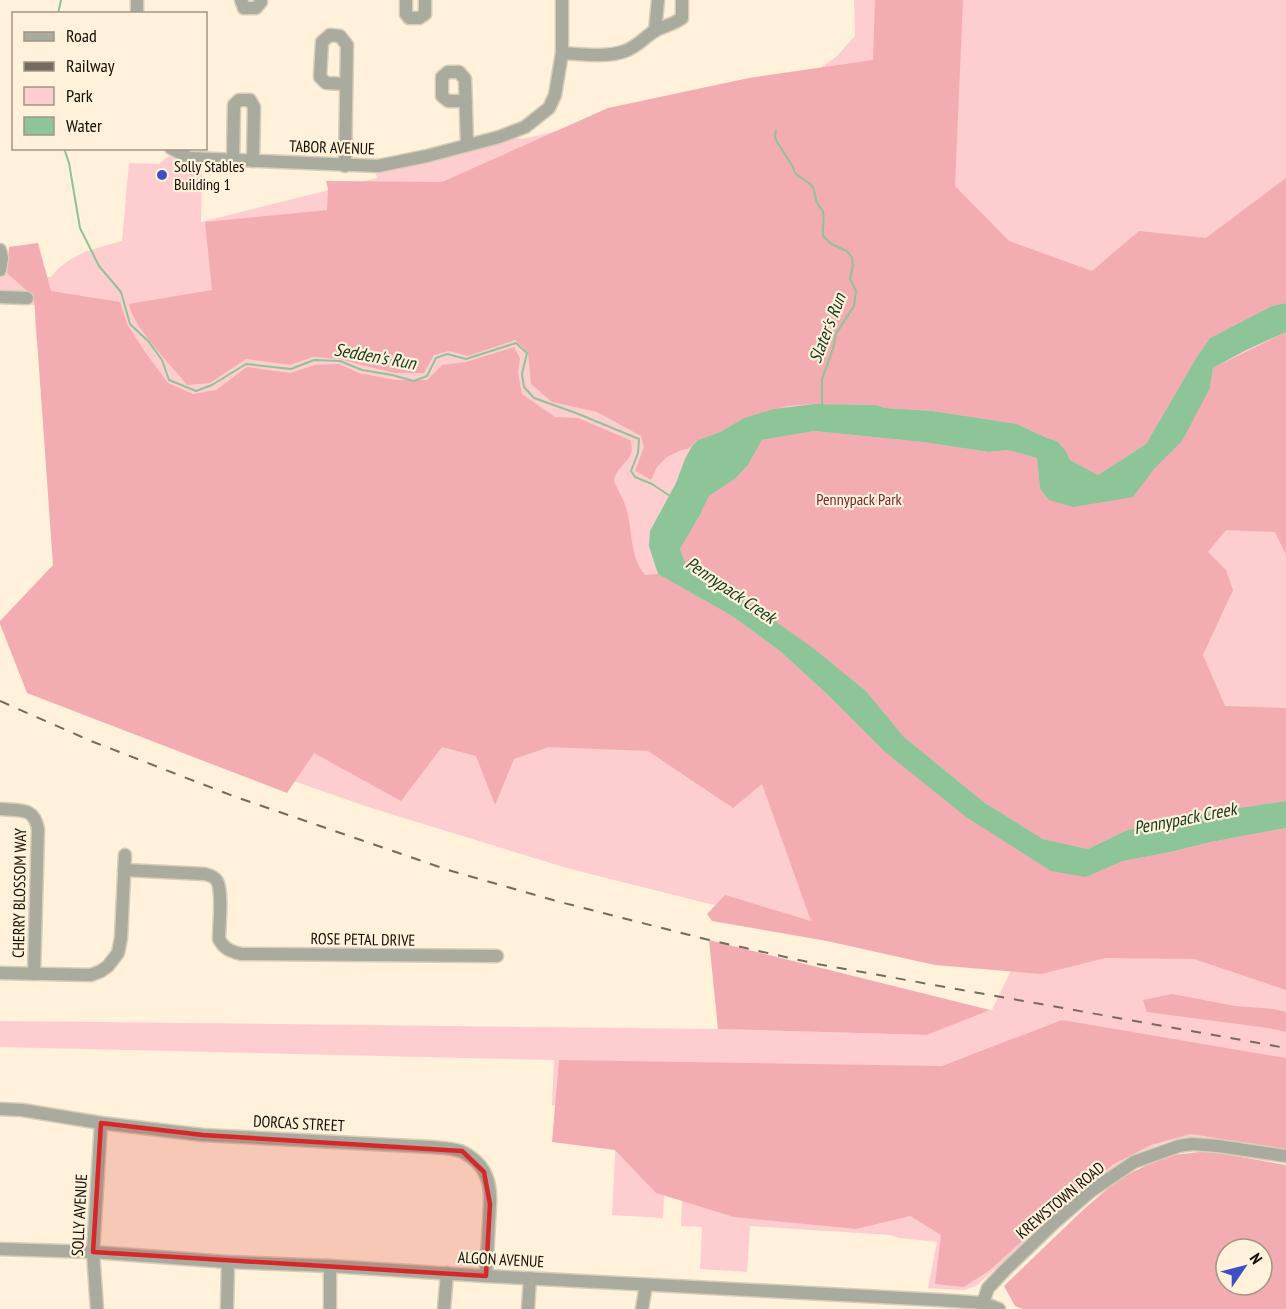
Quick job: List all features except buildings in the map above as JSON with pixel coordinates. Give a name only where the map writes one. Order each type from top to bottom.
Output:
[{"type":"street","points":[[240,0],[244,8],[256,8],[261,0]]},
{"type":"street","points":[[406,0],[406,14],[409,18],[419,18],[425,14],[425,0]]},
{"type":"street","name":"TABOR AVENUE","points":[[175,150],[189,158],[378,166],[499,137],[525,127],[549,108],[555,95],[562,53],[562,0]]},
{"type":"street","points":[[655,31],[658,0]]},
{"type":"street","points":[[562,53],[609,54],[626,51],[655,31],[682,18],[682,0]]},
{"type":"street","points":[[345,166],[346,84]]},
{"type":"street","points":[[233,161],[234,105],[239,100],[250,100],[255,107],[253,160]]},
{"type":"street","points":[[466,101],[467,144]]},
{"type":"street","points":[[0,250],[2,258],[0,270]]},
{"type":"street","points":[[0,297],[27,298]]},
{"type":"street","name":"CHERRY BLOSSOM WAY","points":[[0,809],[26,811],[32,814],[38,829],[34,974]]},
{"type":"street","points":[[0,973],[91,975],[108,966],[118,953],[121,938],[125,855]]},
{"type":"street","name":"ROSE PETAL DRIVE","points":[[124,870],[212,876],[217,881],[220,891],[219,939],[228,950],[241,954],[497,956]]},
{"type":"street","name":"DORCAS STREET","points":[[0,1109],[22,1110],[101,1123],[203,1135],[420,1146],[462,1151],[477,1161],[489,1182],[486,1276]]},
{"type":"street","name":"SOLLY AVENUE","points":[[97,1309],[93,1252],[101,1123]]},
{"type":"street","name":"KREWSTOWN ROAD","points":[[983,1303],[988,1287],[1054,1223],[1091,1191],[1134,1162],[1171,1148],[1192,1144],[1286,1156]]},
{"type":"street","name":"ALGON AVENUE","points":[[0,1249],[93,1252],[228,1262],[983,1303],[999,1309]]},
{"type":"street","points":[[227,1309],[228,1262]]},
{"type":"street","points":[[330,1266],[330,1309]]},
{"type":"street","points":[[444,1309],[447,1273]]},
{"type":"street","points":[[528,1309],[530,1278]]},
{"type":"street","points":[[642,1309],[646,1285]]},
{"type":"highlighted area","points":[[101,1123],[203,1135],[462,1151],[484,1172],[490,1204],[486,1276],[93,1252]]},
{"type":"green space","name":"Pennypack Park","points":[[854,0],[1286,0],[1286,1150],[1219,1139],[1191,1138],[1169,1141],[1143,1151],[1082,1192],[976,1286],[964,1290],[928,1288],[937,1242],[890,1235],[750,1226],[747,1272],[700,1269],[702,1227],[681,1226],[684,1156],[666,1155],[663,1218],[612,1215],[617,1117],[552,1105],[554,1060],[0,1047],[0,1021],[718,1029],[927,1035],[992,1010],[1015,962],[714,905],[567,868],[368,807],[186,743],[40,374],[35,323],[36,305],[31,305],[30,294],[0,293],[0,278],[3,273],[51,277],[74,257],[122,241],[129,163],[159,164],[169,156],[185,162],[202,164],[201,222],[377,178],[376,173],[517,138],[522,139],[815,72],[837,56],[855,36]]},
{"type":"green space","points":[[875,0],[963,0],[955,186],[1009,241],[1092,271],[1139,231],[1206,238],[1286,178],[1286,303],[1272,306],[1210,338],[1146,444],[1098,475],[1070,460],[1057,441],[1017,424],[876,405],[814,404],[788,406],[744,418],[720,432],[698,440],[688,449],[667,457],[657,467],[651,480],[635,471],[644,447],[641,436],[597,412],[552,402],[531,384],[528,352],[515,340],[468,356],[449,351],[434,355],[424,373],[395,373],[340,359],[313,357],[290,365],[246,359],[210,383],[187,385],[154,346],[132,313],[129,304],[212,290],[205,222],[327,210],[326,181],[442,182],[608,108],[749,78],[873,60]]},
{"type":"green space","points":[[38,243],[51,291],[120,302],[127,324],[168,383],[193,394],[216,390],[247,367],[290,373],[315,365],[339,364],[359,373],[395,380],[427,380],[442,365],[466,362],[514,347],[520,358],[518,373],[522,394],[555,417],[578,418],[630,440],[631,452],[618,470],[614,481],[626,507],[636,560],[645,575],[658,574],[732,616],[780,651],[828,695],[1086,877],[1123,861],[1286,828],[1286,990],[1194,959],[1105,958],[1041,974],[935,965],[827,941],[712,921],[707,914],[725,895],[811,921],[762,784],[733,808],[648,751],[549,747],[514,759],[495,805],[476,756],[442,747],[401,801],[314,753],[287,793],[27,693],[0,621],[53,565],[34,297],[7,273],[9,247]]},
{"type":"green space","points":[[1286,332],[1286,555],[1275,532],[1226,530],[1208,552],[1226,570],[1233,590],[1203,655],[1225,706],[1286,708],[1286,801],[1167,819],[1125,831],[1088,849],[1043,839],[985,803],[904,737],[866,691],[812,647],[768,616],[686,565],[680,549],[709,496],[736,478],[748,465],[762,440],[814,431],[923,442],[989,452],[1008,450],[1037,458],[1040,489],[1049,500],[1133,497],[1210,388],[1213,368]]},
{"type":"green space","points":[[709,940],[990,1010],[927,1035],[718,1029]]},
{"type":"green space","points":[[1172,994],[1235,1006],[1286,1012],[1286,1032],[1147,1012],[1143,1000]]},
{"type":"green space","points":[[1062,1020],[1286,1058],[1286,1149],[1191,1134],[1151,1145],[1114,1164],[1068,1200],[990,1270],[964,1287],[935,1284],[941,1235],[910,1216],[856,1229],[734,1217],[656,1193],[615,1150],[552,1142],[559,1060],[942,1066]]},
{"type":"green space","points":[[1208,1151],[1286,1165],[1286,1309],[1023,1309],[1015,1306],[1004,1286],[1085,1208],[1119,1179],[1165,1156]]},
{"type":"water","name":"Pennypack Creek","points":[[1286,303],[1286,332],[1213,368],[1210,388],[1182,441],[1154,469],[1133,497],[1073,507],[1049,500],[1040,489],[1037,458],[1008,450],[989,452],[923,442],[814,431],[762,440],[748,465],[736,478],[709,496],[680,549],[686,565],[768,616],[812,647],[866,691],[904,737],[985,803],[1043,839],[1088,849],[1125,831],[1167,819],[1286,801],[1286,828],[1123,861],[1086,877],[1051,871],[966,817],[884,751],[780,651],[732,616],[658,574],[649,546],[650,531],[676,483],[692,446],[698,440],[720,432],[744,418],[774,409],[814,404],[876,405],[1017,424],[1057,441],[1070,460],[1098,475],[1146,444],[1210,338],[1272,306]]},
{"type":"waterway","name":"Sedden's Run","points":[[58,12],[61,0]]},
{"type":"waterway","name":"Slater's Run","points":[[776,130],[777,142],[794,171],[814,189],[817,202],[823,212],[823,236],[831,244],[847,251],[852,258],[850,279],[856,291],[854,306],[836,334],[822,379],[822,404]]},
{"type":"waterway","name":"Sedden's Run","points":[[65,150],[80,228],[99,266],[121,292],[130,324],[149,342],[162,360],[169,380],[196,391],[212,385],[246,364],[291,369],[314,360],[340,361],[362,370],[414,381],[427,376],[436,358],[447,354],[466,359],[516,343],[527,353],[522,374],[524,387],[534,398],[639,439],[638,453],[631,471],[635,477],[652,484],[670,496]]},
{"type":"railway","points":[[0,701],[91,741],[233,796],[448,870],[560,902],[705,939],[817,964],[1286,1048]]},
{"type":"place","name":"Solly Stables Building 1","points":[[162,175]]}]
